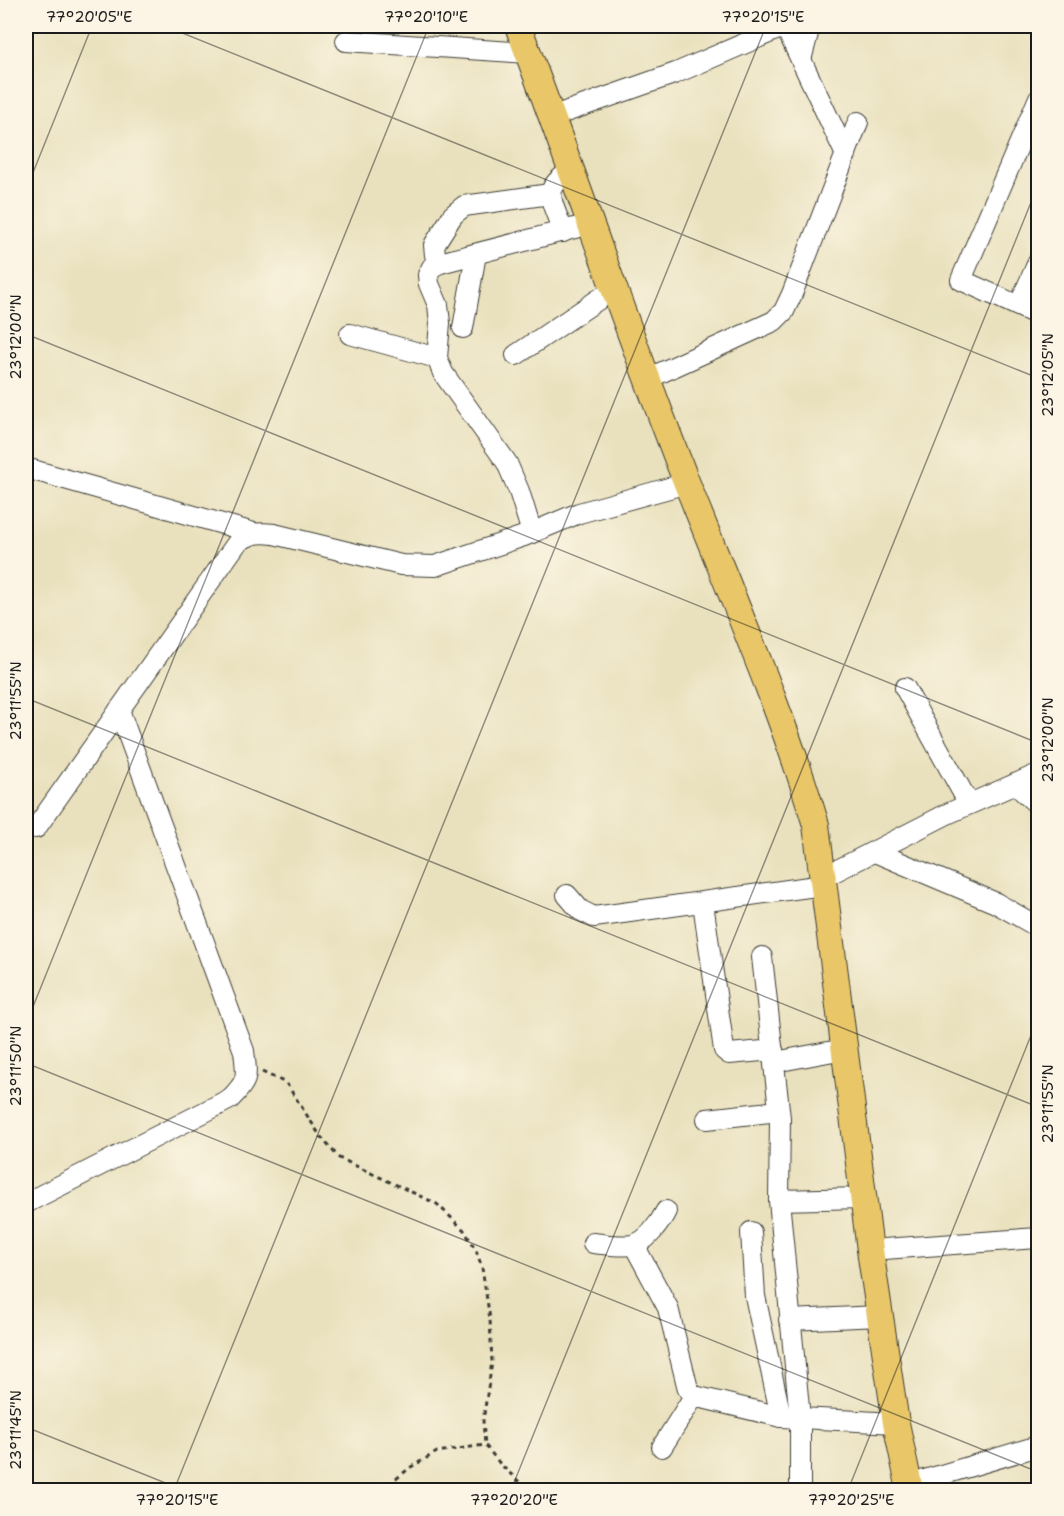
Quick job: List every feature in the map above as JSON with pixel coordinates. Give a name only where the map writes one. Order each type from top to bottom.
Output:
[{"type":"main road","points":[[518,26],[647,379],[753,646],[803,780],[816,825],[870,1250],[896,1423],[909,1488]]},
{"type":"street","points":[[551,117],[676,73],[785,26],[846,155]]},
{"type":"street","points":[[801,60],[810,26]]},
{"type":"street","points":[[346,41],[528,53]]},
{"type":"street","points":[[1038,100],[1030,141],[961,280],[1038,315]]},
{"type":"street","points":[[647,379],[774,321],[784,311],[858,122]]},
{"type":"street","points":[[563,232],[550,194],[556,180],[571,171]]},
{"type":"street","points":[[440,263],[435,255],[434,245],[453,215],[464,206],[550,194]]},
{"type":"street","points":[[532,533],[519,491],[507,463],[443,373],[436,358],[440,323],[438,305],[429,284],[428,275],[432,267],[440,263],[590,224]]},
{"type":"street","points":[[463,328],[476,254]]},
{"type":"street","points":[[1019,306],[1038,262]]},
{"type":"street","points":[[516,355],[614,289]]},
{"type":"street","points":[[350,334],[436,358]]},
{"type":"street","points":[[26,468],[254,533],[274,534],[401,565],[419,567],[449,562],[532,533],[579,513],[687,483]]},
{"type":"street","points":[[36,828],[237,543],[254,533]]},
{"type":"street","points":[[905,688],[969,804]]},
{"type":"street","points":[[26,1203],[230,1099],[244,1085],[247,1073],[244,1051],[119,710]]},
{"type":"street","points":[[567,895],[580,910],[594,917],[704,903],[823,881],[969,804],[1038,774]]},
{"type":"street","points":[[1015,784],[1038,805]]},
{"type":"street","points":[[875,852],[996,903],[1038,927]]},
{"type":"street","points":[[704,903],[724,1050],[729,1054],[774,1056],[844,1049]]},
{"type":"street","points":[[762,957],[779,1111],[778,1200],[789,1320],[790,1418],[800,1491]]},
{"type":"street","points":[[707,1119],[779,1111]]},
{"type":"street","points":[[778,1200],[863,1198]]},
{"type":"street","points":[[593,1244],[634,1245],[645,1239],[661,1221],[666,1211]]},
{"type":"street","points":[[751,1232],[755,1296],[790,1418]]},
{"type":"street","points":[[870,1250],[1038,1238]]},
{"type":"street","points":[[634,1245],[668,1308],[688,1389],[693,1396],[790,1418],[896,1423]]},
{"type":"street","points":[[789,1320],[880,1316]]},
{"type":"street","points":[[662,1447],[693,1396]]},
{"type":"street","points":[[909,1488],[1038,1446]]},
{"type":"path","points":[[247,1073],[262,1072],[286,1083],[321,1137],[339,1158],[437,1204],[464,1230],[476,1250],[482,1268],[490,1319],[492,1362],[483,1421],[485,1445],[501,1465],[528,1491]]},
{"type":"path","points":[[382,1491],[411,1467],[436,1452],[485,1445]]}]
